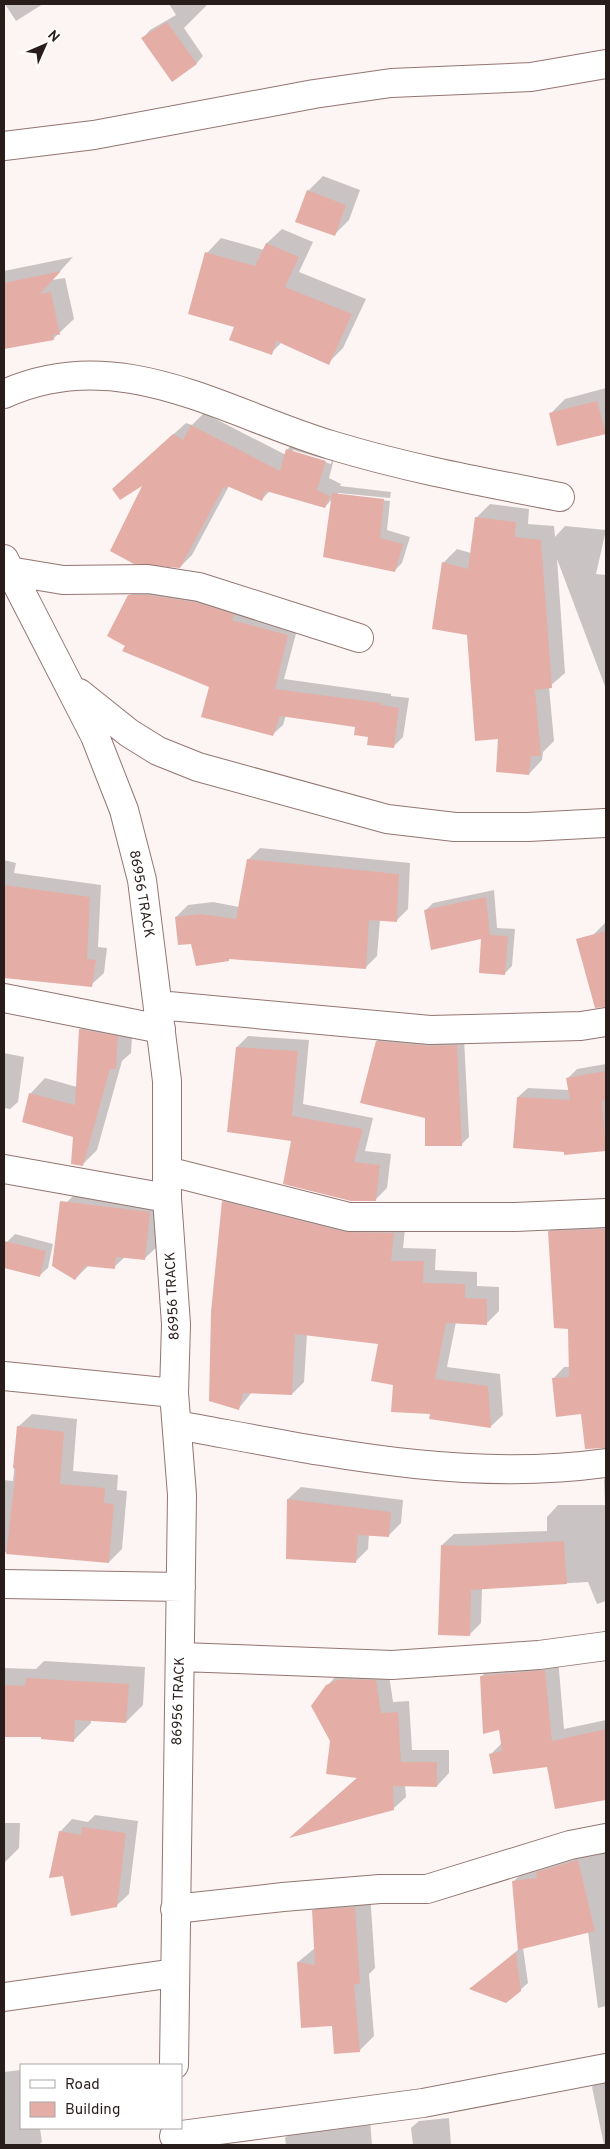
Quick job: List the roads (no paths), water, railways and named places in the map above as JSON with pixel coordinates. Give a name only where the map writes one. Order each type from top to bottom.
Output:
[{"type":"street","points":[[4,146],[94,135],[314,94],[391,83],[531,77],[606,64]]},
{"type":"street","points":[[4,394],[28,383],[69,376],[111,375],[167,386],[339,448],[422,470],[560,497]]},
{"type":"street","points":[[7,565],[63,580],[148,579],[199,587],[359,638]]},
{"type":"street","name":"86956 TRACK","points":[[7,565],[72,687],[95,736],[124,810],[142,880],[168,1081],[167,1198],[176,1324],[174,1393],[182,1494],[174,2064]]},
{"type":"street","points":[[72,687],[129,733],[158,751],[198,767],[387,819],[456,827],[528,827],[605,823]]},
{"type":"street","points":[[4,998],[159,1017],[430,1030],[581,1026],[606,1022]]},
{"type":"street","points":[[4,1169],[167,1198]]},
{"type":"street","points":[[167,1171],[349,1217],[515,1217],[606,1212]]},
{"type":"street","points":[[4,1376],[174,1393]]},
{"type":"street","points":[[177,1425],[380,1462],[504,1471],[606,1464]]},
{"type":"street","points":[[4,1584],[181,1587]]},
{"type":"street","points":[[180,1657],[392,1666],[539,1655],[606,1646]]},
{"type":"street","points":[[175,1908],[283,1896],[380,1889],[427,1889],[570,1845],[606,1838]]},
{"type":"street","points":[[4,1997],[175,1973]]},
{"type":"street","points":[[174,2136],[423,2103],[606,2068]]}]
